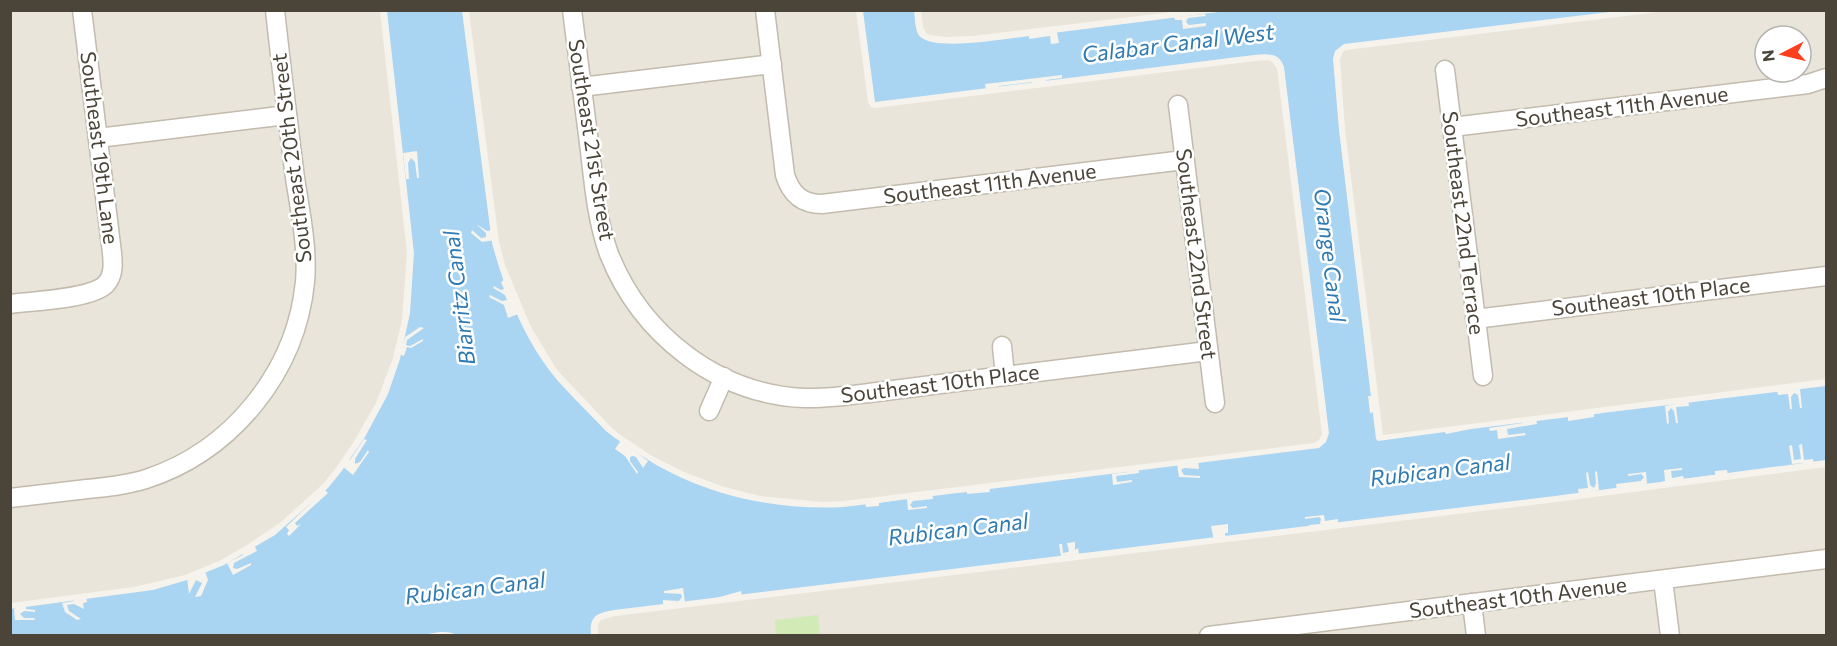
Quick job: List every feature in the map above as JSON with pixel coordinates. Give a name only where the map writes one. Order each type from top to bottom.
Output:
[{"type":"street","name":"Southeast 19th Lane","points":[[10,304],[81,295],[97,290],[106,284],[112,272],[112,253],[82,10]]},
{"type":"street","name":"Southeast 20th Street","points":[[10,498],[118,485],[143,480],[158,474],[197,455],[216,442],[256,403],[277,373],[288,349],[300,310],[305,280],[305,250],[274,10]]},
{"type":"street","name":"Southeast 21st Street","points":[[572,10],[598,215],[608,251],[621,280],[645,316],[682,352]]},
{"type":"street","points":[[581,87],[772,64],[765,10]]},
{"type":"street","name":"Southeast 11th Avenue","points":[[772,64],[785,175],[790,188],[798,198],[808,203],[822,204],[1184,160]]},
{"type":"street","name":"Southeast 22nd Terrace","points":[[1445,70],[1483,376]]},
{"type":"street","name":"Southeast 11th Avenue","points":[[1452,127],[1808,84],[1827,78]]},
{"type":"street","name":"Southeast 22nd Street","points":[[1178,105],[1215,403]]},
{"type":"street","points":[[98,138],[287,115]]},
{"type":"street","name":"Southeast 10th Place","points":[[1475,319],[1827,276]]},
{"type":"street","points":[[1002,346],[1005,376]]},
{"type":"street","name":"Southeast 10th Place","points":[[682,352],[724,377],[743,385],[778,395],[813,398],[1208,351]]},
{"type":"street","points":[[709,411],[724,377]]},
{"type":"street","name":"Southeast 10th Avenue","points":[[1209,636],[1281,631],[1472,603],[1827,559]]},
{"type":"street","points":[[1663,580],[1670,636]]},
{"type":"street","points":[[1472,603],[1476,636]]},
{"type":"shaded area","points":[[921,10],[1180,11],[973,36],[945,37],[926,33]]},
{"type":"shaded area","points":[[10,11],[380,11],[407,253],[402,320],[393,358],[376,403],[335,469],[323,484],[281,522],[221,560],[185,575],[134,587],[11,603]]},
{"type":"shaded area","points":[[469,11],[856,11],[868,102],[871,107],[875,108],[1255,61],[1272,62],[1277,68],[1322,434],[1319,440],[1314,443],[822,502],[760,496],[724,487],[684,472],[652,456],[611,427],[557,370],[531,327],[505,265],[499,242]]},
{"type":"shaded area","points":[[1667,11],[1826,11],[1826,379],[1383,435],[1345,129],[1340,59],[1343,52]]},
{"type":"shaded area","points":[[1826,467],[1826,635],[598,636],[598,624],[601,620],[615,616]]},
{"type":"green space","points":[[818,615],[820,635],[776,635],[775,620]]},
{"type":"water","points":[[1234,10],[1618,11],[1344,44],[1335,51],[1333,59],[1339,130],[1378,441],[1826,386],[1826,460],[1555,496],[614,610],[603,612],[595,617],[591,624],[591,635],[459,636],[444,632],[417,636],[11,636],[10,609],[153,590],[187,580],[224,565],[275,535],[328,488],[365,437],[388,394],[400,359],[410,313],[414,253],[387,11],[462,11],[492,243],[518,316],[546,366],[606,431],[681,478],[707,488],[761,502],[788,506],[844,507],[1319,448],[1326,442],[1329,433],[1284,67],[1276,56],[1254,55],[875,102],[863,11],[914,11],[917,31],[922,38],[938,43],[957,44]]},
{"type":"pier","points":[[1205,14],[1206,16],[1188,18],[1186,22],[1189,25],[1206,23],[1206,26],[1183,29],[1182,20],[1175,20],[1174,17]]},
{"type":"pier","points":[[1047,30],[1048,33],[1057,32],[1059,43],[1051,44],[1050,36],[1029,39],[1029,35],[1037,34],[1037,31]]},
{"type":"pier","points":[[1062,75],[1062,78],[1046,80],[1046,83],[1032,85],[1032,82],[999,86],[999,89],[986,91],[985,84]]},
{"type":"pier","points":[[417,151],[419,178],[417,178],[415,162],[411,158],[408,163],[409,179],[406,179],[403,153]]},
{"type":"pier","points":[[476,224],[487,231],[493,230],[495,240],[482,242],[471,233],[472,230],[481,238],[486,237],[486,233]]},
{"type":"pier","points":[[504,280],[509,293],[512,292],[516,301],[513,302],[518,314],[508,318],[504,305],[489,297],[490,295],[502,301],[507,300],[505,295],[493,288],[494,286],[501,290],[504,289],[501,282]]},
{"type":"pier","points":[[420,327],[424,328],[407,340],[406,345],[410,346],[423,339],[423,341],[411,348],[407,347],[404,356],[398,354],[405,337]]},
{"type":"pier","points":[[1787,387],[1788,390],[1800,389],[1802,408],[1800,408],[1798,395],[1794,393],[1791,397],[1792,409],[1790,409],[1788,394],[1778,395],[1777,389]]},
{"type":"pier","points":[[1368,396],[1374,396],[1378,423],[1375,423],[1373,412],[1370,413]]},
{"type":"pier","points":[[1688,400],[1689,406],[1676,407],[1678,423],[1676,423],[1674,411],[1671,408],[1668,412],[1669,423],[1667,424],[1665,406],[1676,404],[1675,401]]},
{"type":"pier","points":[[1602,410],[1603,413],[1594,414],[1594,417],[1568,421],[1568,414]]},
{"type":"pier","points":[[1536,418],[1537,424],[1507,429],[1508,435],[1525,433],[1526,435],[1498,439],[1497,430],[1490,431],[1489,428],[1523,423],[1523,420]]},
{"type":"pier","points":[[364,439],[367,440],[355,459],[355,464],[360,462],[368,450],[369,452],[353,475],[342,466],[347,459],[350,460]]},
{"type":"pier","points":[[622,439],[648,461],[643,468],[636,457],[630,457],[637,474],[625,456],[615,449]]},
{"type":"pier","points":[[1802,444],[1804,460],[1813,459],[1814,465],[1792,464],[1789,446],[1792,445],[1794,460],[1801,459],[1799,445]]},
{"type":"pier","points":[[1198,460],[1199,469],[1184,468],[1181,470],[1184,475],[1200,476],[1200,478],[1179,477],[1177,463]]},
{"type":"pier","points":[[1138,467],[1139,473],[1116,476],[1117,482],[1132,480],[1132,482],[1113,485],[1112,474],[1128,472],[1128,469]]},
{"type":"pier","points":[[1682,468],[1682,470],[1671,471],[1672,478],[1683,476],[1684,479],[1715,475],[1715,471],[1727,470],[1728,476],[1662,485],[1665,481],[1664,470]]},
{"type":"pier","points":[[1597,471],[1599,490],[1589,492],[1589,495],[1579,496],[1578,489],[1588,488],[1586,473],[1588,472],[1590,485],[1594,488]]},
{"type":"pier","points":[[1646,472],[1647,484],[1658,483],[1658,486],[1617,491],[1616,484],[1641,481],[1644,477],[1641,474],[1628,476],[1628,474]]},
{"type":"pier","points":[[989,486],[990,492],[967,494],[967,492],[952,493],[951,490]]},
{"type":"pier","points":[[323,488],[328,493],[295,523],[297,526],[301,524],[289,536],[287,534],[289,530],[286,527],[317,497],[316,495]]},
{"type":"pier","points":[[932,493],[933,499],[913,501],[910,505],[913,508],[927,506],[927,508],[908,510],[907,499],[920,497],[920,494]]},
{"type":"pier","points":[[897,497],[898,500],[879,503],[879,506],[866,507],[865,501]]},
{"type":"pier","points":[[1324,515],[1325,521],[1338,519],[1338,525],[1309,527],[1309,525],[1320,524],[1321,519],[1319,517],[1305,519],[1305,517]]},
{"type":"pier","points":[[1228,524],[1226,539],[1214,541],[1211,526]]},
{"type":"pier","points":[[1075,542],[1075,550],[1078,548],[1079,554],[1061,556],[1059,544],[1062,544],[1063,553],[1069,551],[1067,543]]},
{"type":"pier","points":[[254,545],[257,551],[234,563],[233,568],[237,569],[251,563],[251,565],[233,575],[227,563],[243,555],[242,552]]},
{"type":"pier","points":[[205,571],[208,580],[201,596],[195,597],[202,583],[196,580],[189,594],[187,577]]},
{"type":"pier","points":[[683,588],[685,602],[672,603],[672,606],[663,608],[663,600],[679,601],[682,597],[681,594],[664,593],[664,591]]},
{"type":"pier","points":[[741,591],[742,596],[704,603],[704,600]]},
{"type":"pier","points":[[86,596],[87,602],[83,603],[84,609],[74,604],[67,605],[69,611],[81,619],[77,620],[65,612],[62,603]]},
{"type":"pier","points":[[26,604],[26,609],[35,610],[35,612],[24,611],[20,614],[24,618],[35,620],[15,620],[16,605]]},
{"type":"water label","name":"Calabar Canal West","points":[[1178,43]]},
{"type":"water label","name":"Orange Canal","points":[[1330,255]]},
{"type":"water label","name":"Biarritz Canal","points":[[459,298]]},
{"type":"water label","name":"Rubican Canal","points":[[1440,470]]},
{"type":"water label","name":"Rubican Canal","points":[[958,529]]},
{"type":"water label","name":"Rubican Canal","points":[[475,588]]}]
